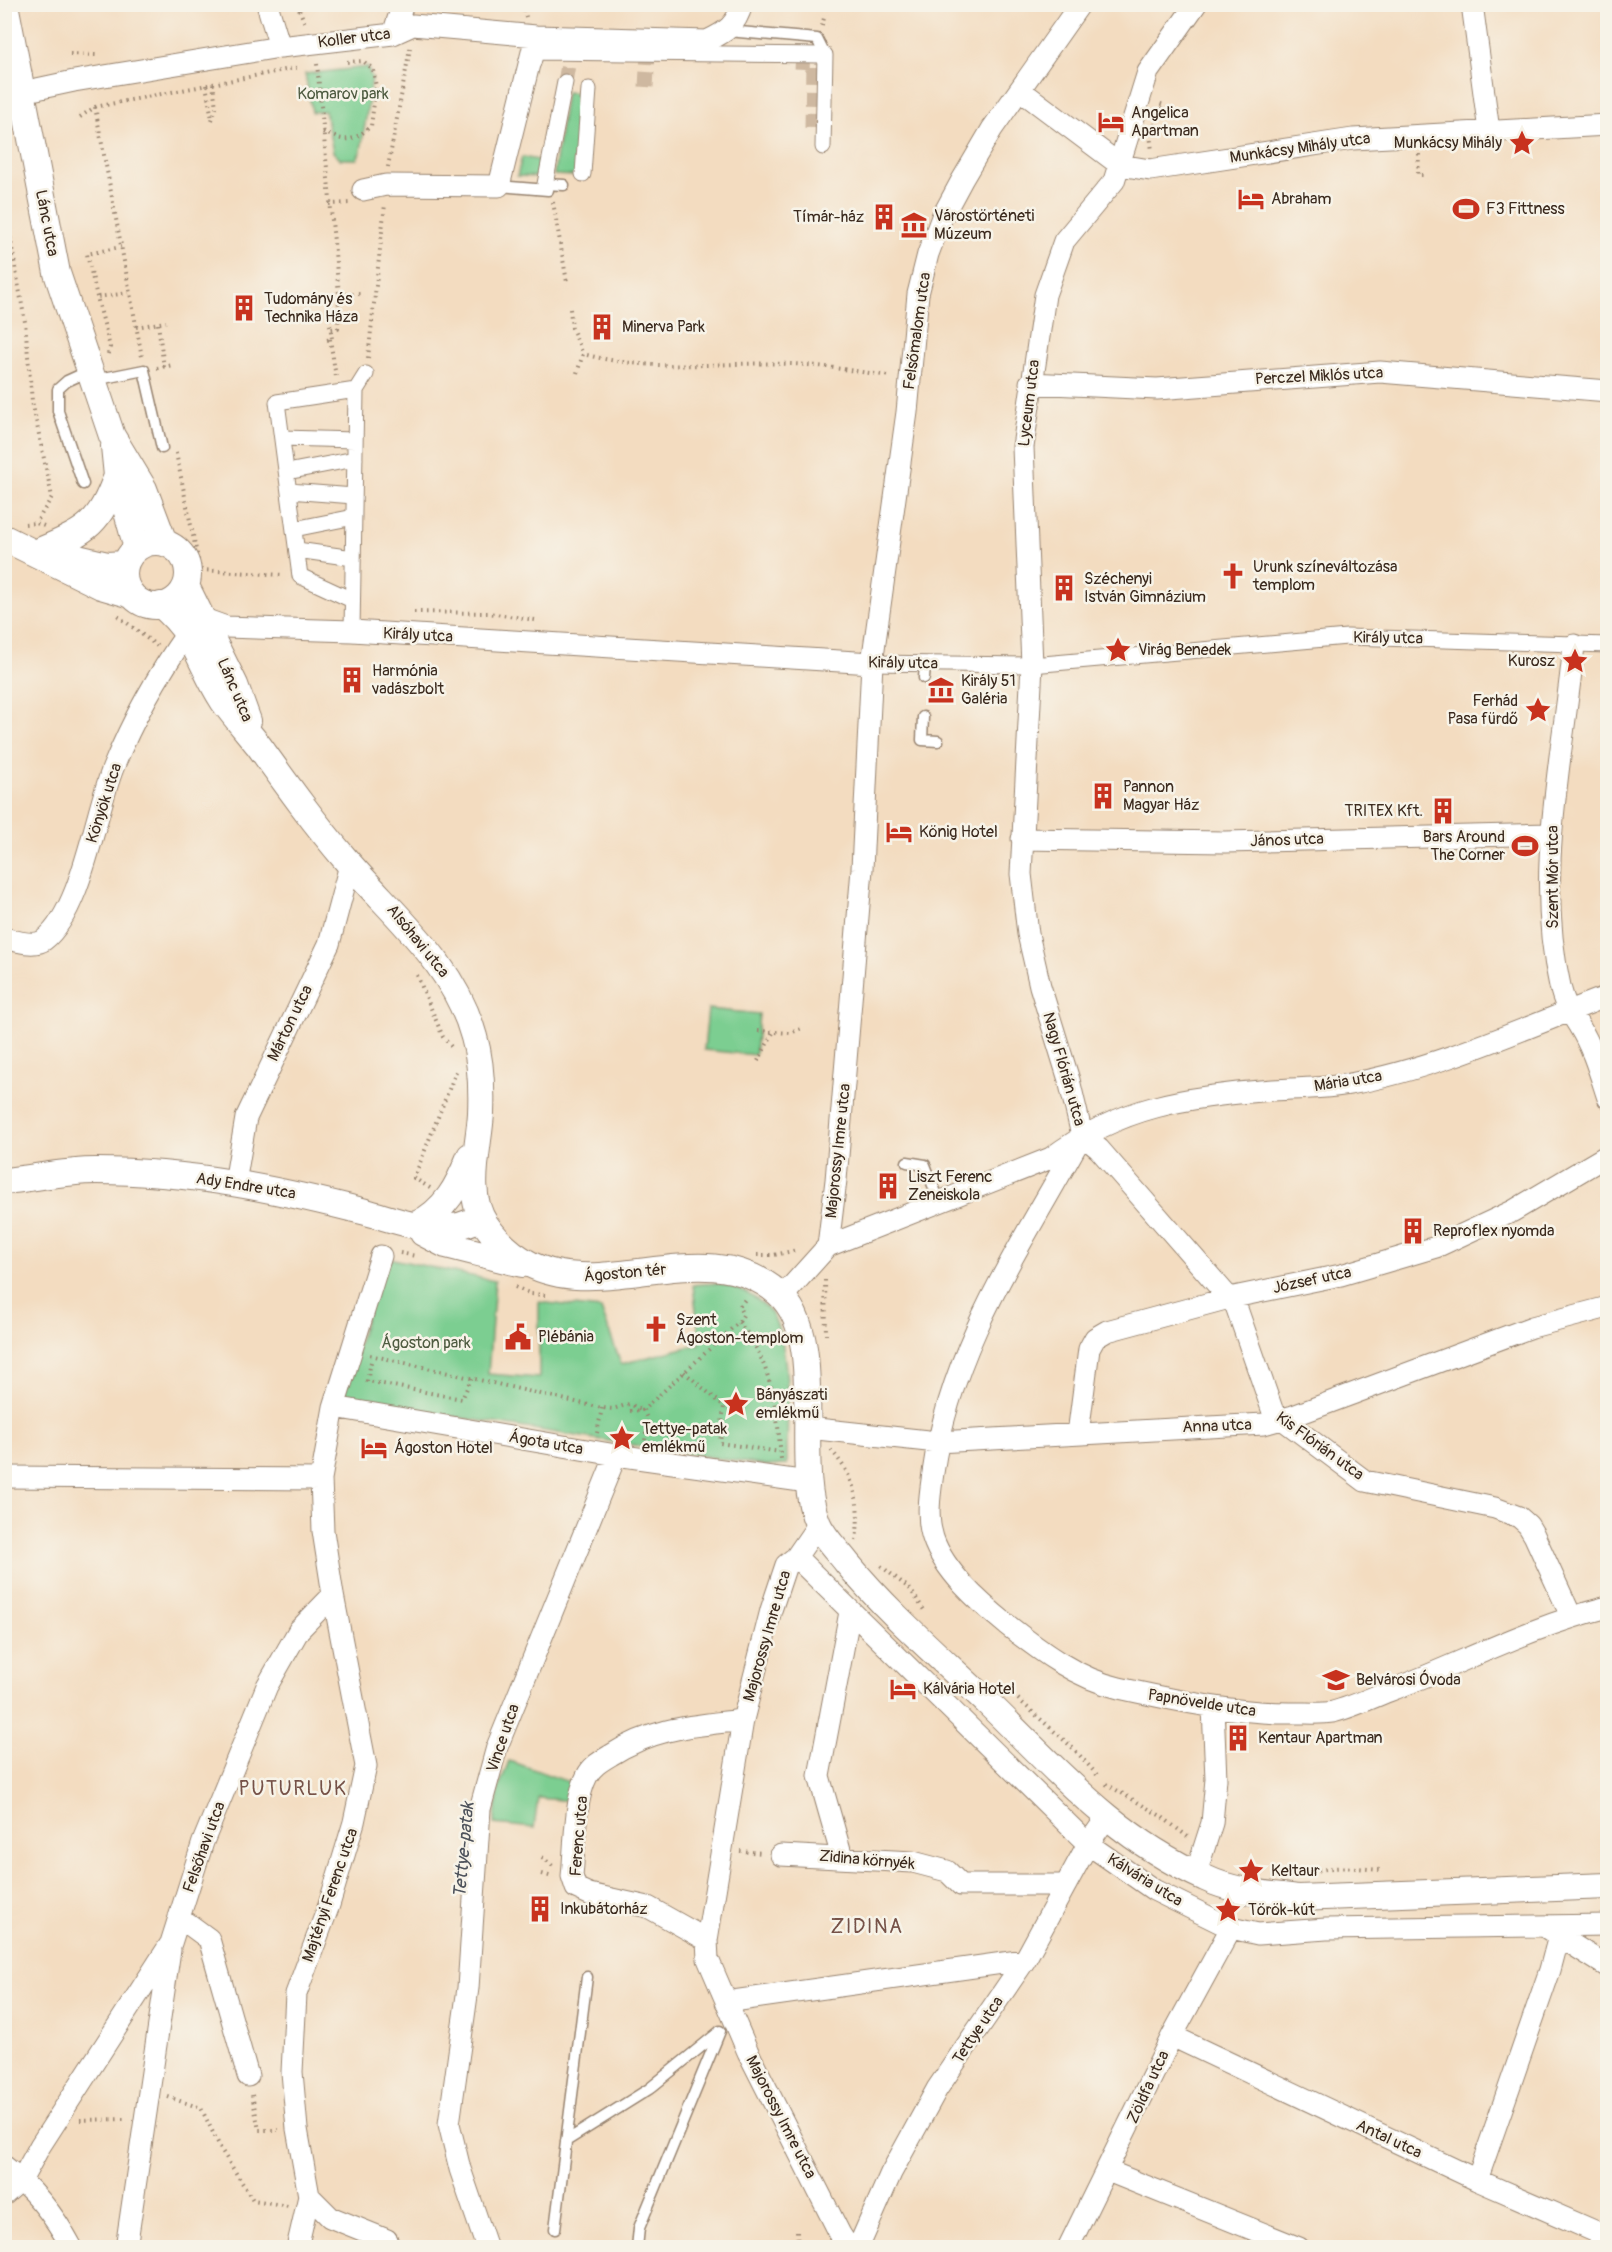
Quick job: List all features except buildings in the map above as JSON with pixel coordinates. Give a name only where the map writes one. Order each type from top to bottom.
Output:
[{"type":"street","name":"Lánc utca","points":[[5,4],[13,94],[57,273],[98,376],[112,436],[131,556],[124,576],[132,595],[144,604],[161,605],[194,625]]},
{"type":"street","points":[[267,4],[280,47]]},
{"type":"street","points":[[393,34],[403,4]]},
{"type":"street","points":[[728,31],[738,19],[742,4]]},
{"type":"street","name":"Felsőmalom utca","points":[[872,663],[907,412],[918,294],[928,254],[942,217],[992,129],[1080,4]]},
{"type":"street","name":"Lyceum utca","points":[[1032,665],[1023,447],[1030,383],[1045,295],[1064,242],[1114,181],[1148,72],[1196,4]]},
{"type":"street","points":[[1472,4],[1489,131]]},
{"type":"street","name":"Koller utca","points":[[13,94],[75,81],[280,47],[393,34],[413,25],[536,36],[707,41],[728,31]]},
{"type":"street","points":[[501,186],[536,36]]},
{"type":"street","points":[[501,186],[536,52],[823,55]]},
{"type":"street","points":[[816,130],[819,130],[823,55]]},
{"type":"street","points":[[823,55],[823,147]]},
{"type":"street","points":[[548,190],[564,85],[591,89],[583,174]]},
{"type":"street","name":"Munkácsy Mihály utca","points":[[1020,90],[1120,165],[1150,170],[1353,139],[1608,125]]},
{"type":"street","points":[[356,196],[386,185],[501,186]]},
{"type":"street","name":"Perczel Miklós utca","points":[[1030,383],[1157,389],[1380,372],[1608,391]]},
{"type":"street","points":[[352,631],[356,390],[366,374]]},
{"type":"street","points":[[352,600],[300,576],[278,402],[356,390]]},
{"type":"street","name":"Lánc utca","points":[[112,436],[144,489],[164,542],[176,548],[183,556],[188,575],[186,586],[194,625],[235,685],[255,741]]},
{"type":"street","points":[[282,438],[355,440]]},
{"type":"street","points":[[287,472],[355,459]]},
{"type":"street","points":[[22,544],[82,533],[106,504],[117,476]]},
{"type":"street","points":[[289,491],[354,496]]},
{"type":"street","points":[[294,529],[354,517]]},
{"type":"street","points":[[22,544],[92,562],[131,556],[146,543],[164,542]]},
{"type":"street","points":[[22,544],[101,586],[132,595]]},
{"type":"street","points":[[297,550],[353,558]]},
{"type":"street","points":[[161,605],[180,596],[186,586]]},
{"type":"street","name":"Király utca","points":[[194,625],[352,631],[872,663],[925,671],[1032,665],[1347,637],[1608,645]]},
{"type":"street","name":"Könyök utca","points":[[4,938],[34,943],[43,941],[69,903],[113,768],[133,724],[194,625]]},
{"type":"street","name":"Szent Mór utca","points":[[1574,645],[1551,834],[1552,940],[1560,986],[1568,1011],[1580,1026],[1599,1069],[1608,1098]]},
{"type":"street","name":"Majorossy Imre utca","points":[[828,1246],[836,1180],[843,1032],[862,869],[872,663]]},
{"type":"street","name":"Nagy Flórián utca","points":[[937,1442],[957,1373],[974,1329],[1082,1135],[1069,1080],[1040,986],[1028,934],[1021,874],[1032,665]]},
{"type":"street","name":"Alsóhavi utca","points":[[255,741],[306,812],[350,865],[420,940],[450,981],[475,1038],[481,1085],[474,1194],[480,1217]]},
{"type":"street","name":"János utca","points":[[1022,839],[1225,842],[1551,834]]},
{"type":"street","name":"Márton utca","points":[[235,1183],[246,1118],[329,944],[350,865]]},
{"type":"street","name":"Mária utca","points":[[828,1246],[1051,1158],[1082,1135],[1129,1114],[1165,1103],[1212,1095],[1348,1084],[1384,1076],[1608,996]]},
{"type":"street","name":"Kis Flórián utca","points":[[1082,1135],[1099,1149],[1236,1306],[1273,1412],[1365,1480],[1496,1508],[1519,1517],[1534,1535],[1571,1616]]},
{"type":"street","points":[[478,1136],[457,1187],[448,1200],[430,1218],[416,1225],[433,1240],[446,1245],[534,1267]]},
{"type":"street","name":"József utca","points":[[1078,1434],[1089,1349],[1095,1338],[1107,1331],[1229,1298],[1341,1275],[1436,1247],[1513,1211],[1608,1155]]},
{"type":"street","name":"Ady Endre utca","points":[[4,1181],[93,1171],[160,1174],[235,1183],[291,1193],[416,1225],[451,1230],[460,1228],[480,1217]]},
{"type":"street","name":"Ágoston tér","points":[[480,1217],[498,1240],[534,1267],[562,1276],[578,1277],[686,1267],[731,1269],[760,1280],[783,1296]]},
{"type":"street","points":[[818,1525],[808,1482],[818,1430],[801,1334],[783,1296],[828,1246]]},
{"type":"street","points":[[333,1595],[323,1531],[321,1479],[334,1407],[381,1256]]},
{"type":"street","name":"Anna utca","points":[[818,1430],[937,1442],[1264,1424],[1532,1327],[1608,1307]]},
{"type":"street","name":"Ágota utca","points":[[334,1407],[616,1455],[808,1482]]},
{"type":"street","name":"Papnövelde utca","points":[[937,1442],[928,1515],[931,1535],[939,1554],[994,1614],[1035,1647],[1098,1683],[1213,1707],[1262,1713],[1331,1712],[1434,1674],[1571,1616],[1608,1607]]},
{"type":"street","name":"Vince utca","points":[[487,2247],[459,2169],[450,2124],[468,1988],[480,1809],[497,1747],[616,1455]]},
{"type":"street","points":[[4,1477],[321,1479]]},
{"type":"street","name":"Majorossy Imre utca","points":[[818,1525],[796,1557],[786,1565],[780,1577],[743,1720],[707,1940],[708,1959],[727,2018],[840,2234],[849,2247]]},
{"type":"street","name":"Kálvária utca","points":[[818,1525],[870,1591],[1107,1817],[1196,1873],[1243,1890],[1298,1898],[1608,1887]]},
{"type":"street","name":"Kálvária utca","points":[[796,1557],[849,1612],[1088,1844],[1154,1890],[1231,1928],[1258,1934],[1326,1929],[1550,1931],[1608,1925]]},
{"type":"street","name":"Felsőhavi utca","points":[[4,2195],[22,2179],[171,1943],[203,1842],[267,1686],[299,1630],[333,1595]]},
{"type":"street","name":"Majtényi Ferenc utca","points":[[308,2202],[297,2129],[292,2073],[296,1994],[329,1905],[354,1822],[366,1766],[333,1595]]},
{"type":"street","points":[[842,1857],[819,1776],[849,1612]]},
{"type":"street","points":[[1196,1873],[1212,1822],[1216,1779],[1213,1707]]},
{"type":"street","name":"Ferenc utca","points":[[707,1940],[648,1907],[589,1894],[576,1888],[572,1876],[580,1800],[586,1777],[595,1765],[629,1743],[669,1728],[743,1720]]},
{"type":"street","name":"Tettye utca","points":[[858,2247],[891,2173],[937,2089],[1025,1960],[1088,1844],[1107,1817]]},
{"type":"street","name":"Zidina környék","points":[[781,1855],[913,1862],[947,1871],[961,1885],[1065,1885]]},
{"type":"street","points":[[179,1917],[209,1939],[248,2076]]},
{"type":"street","name":"Zöldfa utca","points":[[1068,2247],[1108,2171],[1172,2036],[1231,1928]]},
{"type":"street","points":[[1550,1931],[1608,1967]]},
{"type":"street","points":[[1477,2180],[1550,1970],[1550,1931]]},
{"type":"street","points":[[126,2247],[171,1943]]},
{"type":"street","points":[[727,2018],[1025,1960]]},
{"type":"street","name":"Antal utca","points":[[1172,2036],[1477,2180],[1606,2230]]},
{"type":"street","points":[[4,2166],[22,2179],[59,2225],[72,2247]]},
{"type":"street","points":[[1108,2171],[1299,2247]]},
{"type":"street","points":[[297,2247],[308,2202],[330,2217],[387,2240]]},
{"type":"lane","points":[[728,31],[817,39],[823,55]]},
{"type":"lane","points":[[501,186],[548,190],[564,185]]},
{"type":"lane","points":[[83,484],[58,411],[58,389],[67,381],[144,370],[162,448]]},
{"type":"lane","points":[[923,717],[922,740],[938,741]]},
{"type":"lane","points":[[907,1162],[925,1165],[940,1203]]},
{"type":"lane","points":[[555,2229],[587,1977]]},
{"type":"lane","points":[[566,2141],[649,2089],[727,2018]]},
{"type":"lane","points":[[637,2247],[639,2228],[727,2018]]},
{"type":"path","points":[[297,4],[302,20],[310,32]]},
{"type":"path","points":[[323,132],[340,140],[355,140],[371,126],[376,87],[373,69],[363,61],[340,62]]},
{"type":"path","points":[[80,117],[95,107],[329,63]]},
{"type":"path","points":[[317,64],[339,294],[338,328],[331,329]]},
{"type":"path","points":[[206,85],[212,120],[216,108],[213,83]]},
{"type":"path","points":[[95,107],[144,370]]},
{"type":"path","points":[[1419,148],[1418,175],[1424,175]]},
{"type":"path","points":[[548,190],[567,282]]},
{"type":"path","points":[[329,204],[356,196]]},
{"type":"path","points":[[4,202],[25,322],[32,401],[52,497],[36,523]]},
{"type":"path","points":[[98,376],[106,364],[110,347],[87,254],[121,248]]},
{"type":"path","points":[[97,297],[129,293]]},
{"type":"path","points":[[337,383],[328,340],[332,339],[324,295],[361,294]]},
{"type":"path","points":[[570,309],[572,328],[584,354],[577,373]]},
{"type":"path","points":[[136,327],[166,322]]},
{"type":"path","points":[[158,324],[164,367]]},
{"type":"path","points":[[584,354],[617,363],[677,368],[790,364],[894,376]]},
{"type":"path","points":[[188,517],[200,570],[300,576]]},
{"type":"path","points":[[415,972],[443,1037],[459,1056]]},
{"type":"path","points":[[758,1030],[791,1033],[802,1028]]},
{"type":"path","points":[[758,1061],[774,1031]]},
{"type":"path","points":[[448,1200],[414,1178],[459,1065]]},
{"type":"path","points":[[630,1411],[643,1410],[740,1322],[756,1344],[771,1383],[782,1478]]},
{"type":"path","points":[[352,1350],[602,1408],[613,1409],[629,1404],[643,1410],[648,1420],[639,1458]]},
{"type":"path","points":[[370,1368],[368,1381],[462,1399],[472,1377]]},
{"type":"path","points":[[684,1372],[724,1406],[720,1443],[780,1452]]},
{"type":"path","points":[[818,1430],[840,1460],[859,1504],[856,1540],[859,1546]]},
{"type":"path","points":[[873,1561],[910,1589],[927,1614]]},
{"type":"path","points":[[1013,1694],[1074,1749],[1103,1782],[1161,1816],[1204,1848]]},
{"type":"path","points":[[734,1850],[781,1855]]},
{"type":"path","points":[[248,2076],[259,2130]]},
{"type":"path","points":[[150,2088],[201,2108],[222,2151],[253,2200],[308,2202]]},
{"type":"path","points":[[58,2120],[145,2119]]},
{"type":"path","points":[[797,2231],[798,2247]]},
{"type":"green space","name":"Komarov park","points":[[367,67],[372,78],[361,150],[357,159],[340,159],[333,152],[325,111],[312,112],[305,74]]},
{"type":"green space","points":[[566,92],[585,93],[578,176],[554,175]]},
{"type":"green space","points":[[522,157],[544,161],[541,177],[517,176]]},
{"type":"green space","points":[[708,1009],[759,1014],[755,1055],[704,1050]]},
{"type":"green space","name":"Ágoston park","points":[[384,1257],[495,1281],[488,1374],[539,1378],[539,1302],[601,1309],[621,1364],[700,1344],[693,1285],[721,1284],[746,1293],[766,1307],[774,1318],[780,1333],[786,1370],[787,1465],[767,1466],[342,1399]]},
{"type":"green space","points":[[509,1761],[577,1784],[572,1801],[538,1798],[534,1828],[494,1824],[499,1787]]},
{"type":"waterway","name":"Tettye-patak","points":[[615,1451],[622,1438]]},
{"type":"tunnel","points":[[646,87],[648,53]]},
{"type":"tunnel","points":[[565,82],[570,54]]},
{"type":"tunnel","points":[[795,61],[813,62],[812,130]]},
{"type":"place","name":"Angelica Apartman","points":[[1111,122]]},
{"type":"place","name":"Munkácsy Mihály","points":[[1522,143]]},
{"type":"place","name":"Abraham","points":[[1251,199]]},
{"type":"place","name":"F3 Fittness","points":[[1466,209]]},
{"type":"place","name":"Tímár-ház","points":[[884,217]]},
{"type":"place","name":"Várostörténeti Múzeum","points":[[914,225]]},
{"type":"place","name":"Tudomány és Technika Háza","points":[[244,308]]},
{"type":"place","name":"Minerva Park","points":[[602,327]]},
{"type":"place","name":"Urunk színeváltozása templom","points":[[1233,576]]},
{"type":"place","name":"Széchenyi István Gimnázium","points":[[1064,588]]},
{"type":"place","name":"Virág Benedek","points":[[1118,650]]},
{"type":"place","name":"Kurosz","points":[[1575,661]]},
{"type":"place","name":"Harmónia vadászbolt","points":[[352,680]]},
{"type":"place","name":"Király 51 Galéria","points":[[941,690]]},
{"type":"place","name":"Ferhád Pasa fürdő","points":[[1538,710]]},
{"type":"place","name":"Pannon Magyar Ház","points":[[1103,796]]},
{"type":"place","name":"TRITEX Kft.","points":[[1443,811]]},
{"type":"place","name":"König Hotel","points":[[899,832]]},
{"type":"place","name":"Bars Around The Corner","points":[[1525,846]]},
{"type":"place","name":"Liszt Ferenc Zeneiskola","points":[[888,1186]]},
{"type":"place","name":"Reproflex nyomda","points":[[1413,1231]]},
{"type":"place","name":"Szent Ágoston-templom","points":[[656,1329]]},
{"type":"place","name":"Plébánia","points":[[518,1337]]},
{"type":"place","name":"Bányászati emlékmű","points":[[736,1404]]},
{"type":"place","name":"Tettye-patak emlékmű","points":[[622,1438]]},
{"type":"place","name":"Ágoston Hotel","points":[[374,1448]]},
{"type":"place","name":"Belvárosi Óvoda","points":[[1336,1680]]},
{"type":"place","name":"Kálvária Hotel","points":[[903,1689]]},
{"type":"place","name":"Kentaur Apartman","points":[[1238,1738]]},
{"type":"place","name":"Keltaur","points":[[1251,1871]]},
{"type":"place","name":"Inkubátorház","points":[[540,1909]]},
{"type":"place","name":"Török-kút","points":[[1228,1910]]},
{"type":"district","name":"PUTURLUK","points":[[293,1788]]},
{"type":"district","name":"ZIDINA","points":[[867,1926]]}]
